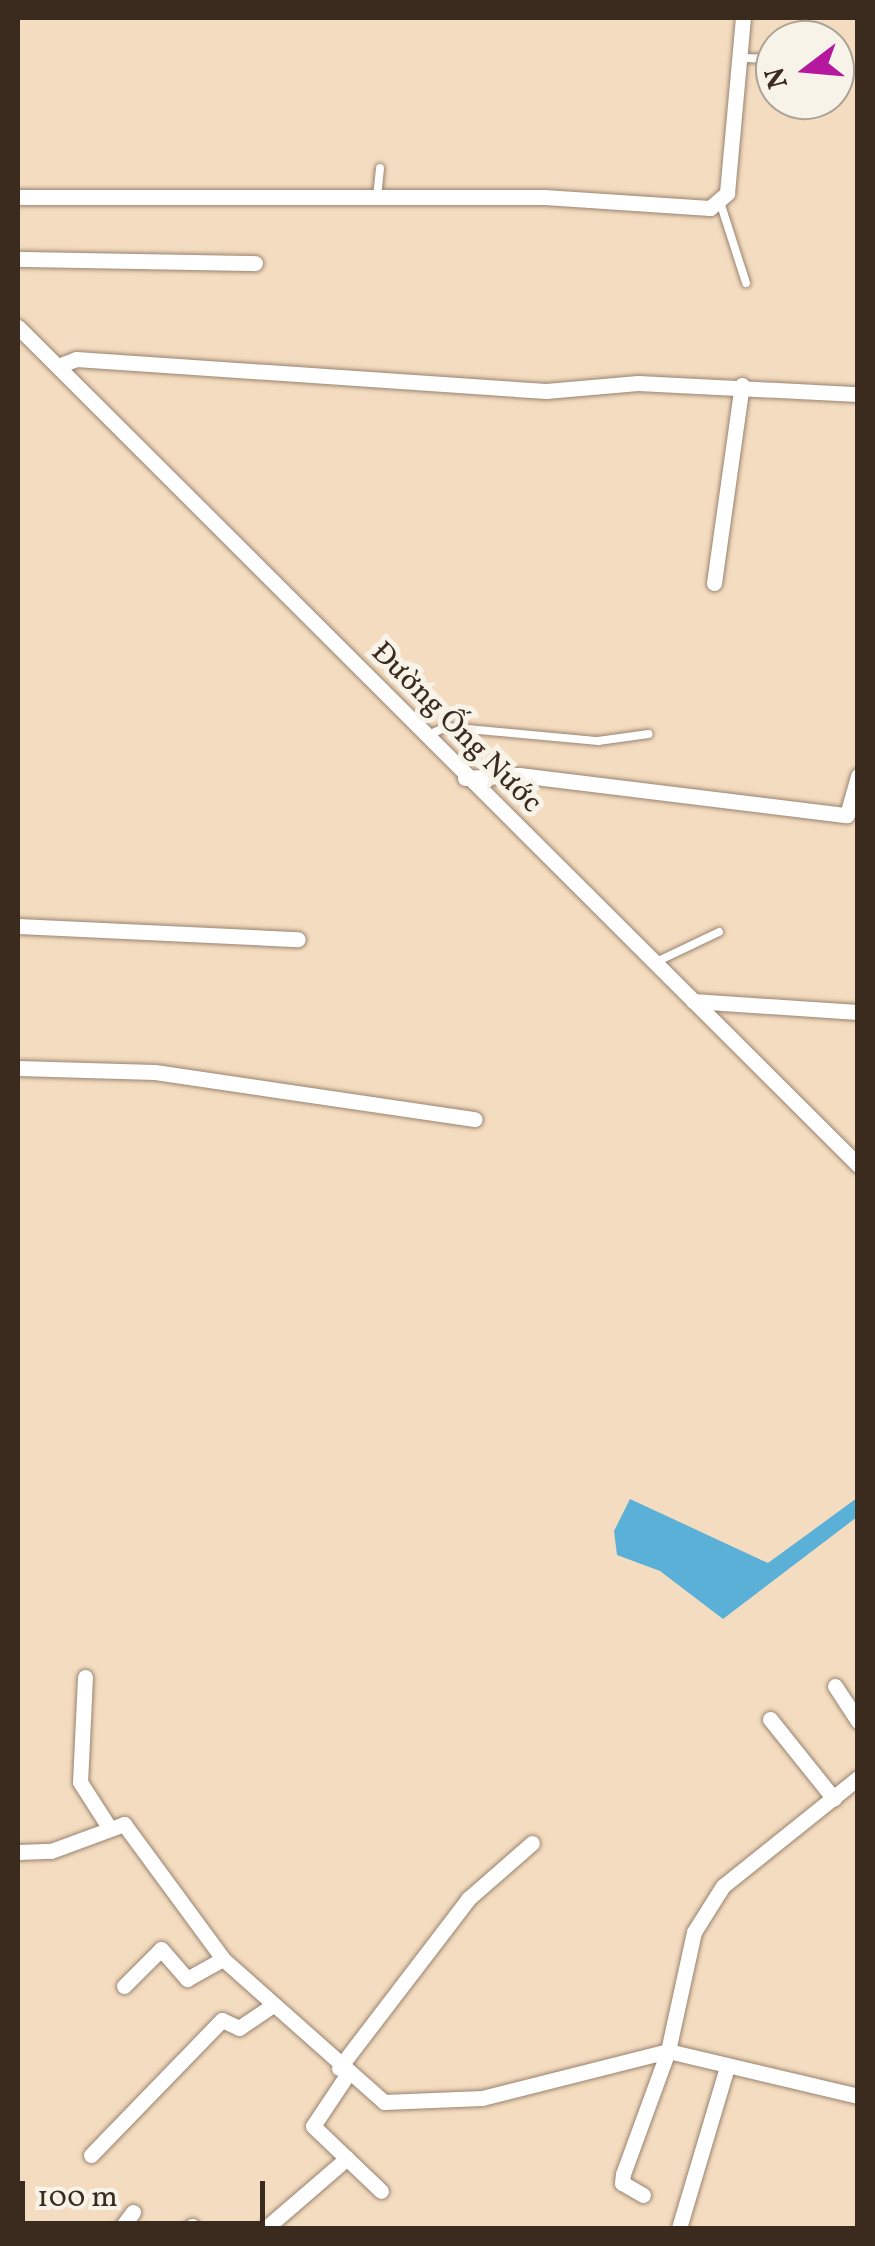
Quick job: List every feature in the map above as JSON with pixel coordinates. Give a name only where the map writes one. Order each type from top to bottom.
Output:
[{"type":"street","points":[[18,197],[378,197],[721,205],[742,58],[743,18]]},
{"type":"street","points":[[18,260],[256,263]]},
{"type":"street","name":"Đường Ống Nước","points":[[18,326],[423,737],[858,1165]]},
{"type":"street","points":[[58,366],[76,359],[546,390],[742,385],[858,394]]},
{"type":"street","points":[[714,583],[742,385]]},
{"type":"street","points":[[466,778],[519,774],[852,816],[858,776]]},
{"type":"street","points":[[18,926],[298,939]]},
{"type":"street","points":[[694,1001],[858,1012]]},
{"type":"street","points":[[18,1068],[155,1072],[475,1119]]},
{"type":"street","points":[[85,1677],[80,1782],[107,1824]]},
{"type":"street","points":[[834,1686],[858,1721]]},
{"type":"street","points":[[770,1719],[834,1799]]},
{"type":"street","points":[[643,2195],[622,2183],[623,2174],[668,2051],[678,1977],[710,1902],[858,1778]]},
{"type":"street","points":[[18,1852],[51,1851],[107,1824],[124,1824],[143,1842],[223,1958],[343,2072],[384,2102],[426,2106],[668,2051],[858,2096]]},
{"type":"street","points":[[380,2191],[312,2116],[468,1899],[532,1843]]},
{"type":"street","points":[[124,1986],[161,1949],[187,1978],[223,1958]]},
{"type":"street","points":[[90,2155],[222,2020],[244,2026],[272,2006]]},
{"type":"street","points":[[680,2228],[727,2068]]},
{"type":"street","points":[[266,2228],[348,2158]]},
{"type":"street","points":[[121,2228],[133,2212]]},
{"type":"lane","points":[[742,58],[755,58]]},
{"type":"lane","points":[[378,197],[380,168]]},
{"type":"lane","points":[[721,205],[746,283]]},
{"type":"lane","points":[[423,737],[446,727],[598,740],[649,734]]},
{"type":"lane","points":[[654,962],[719,932]]},
{"type":"water","points":[[857,1498],[857,1517],[723,1619],[660,1571],[617,1555],[614,1531],[630,1499],[768,1563]]}]
